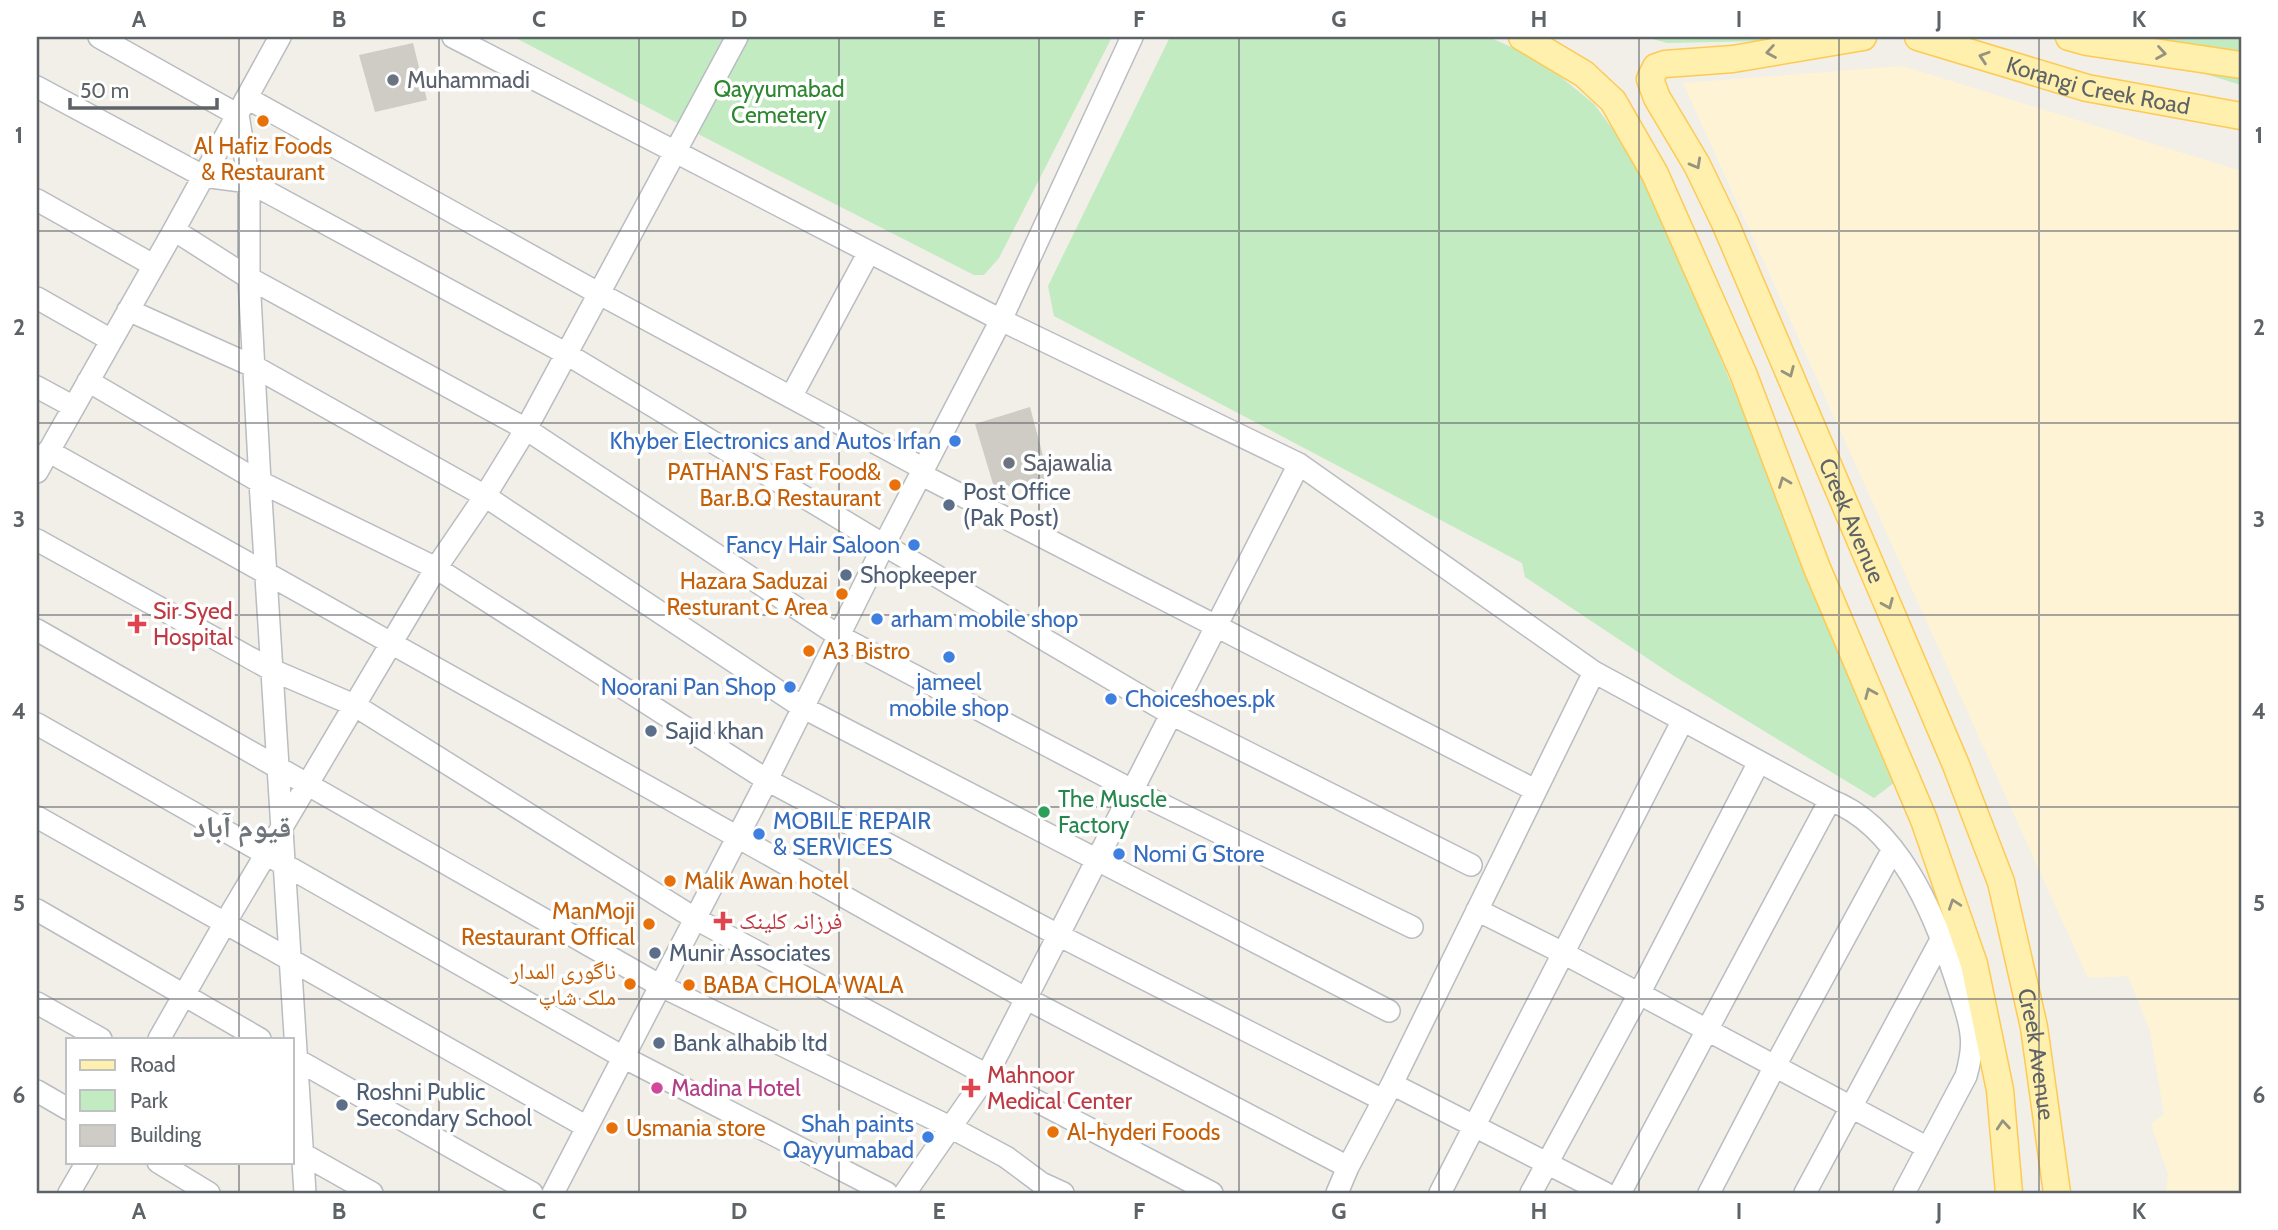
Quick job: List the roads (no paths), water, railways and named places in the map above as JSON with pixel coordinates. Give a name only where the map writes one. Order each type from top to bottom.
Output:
[{"type":"main road","name":"Creek Avenue","points":[[1522,37],[1584,74],[1613,101],[1655,174],[1743,373],[1817,568],[1924,820],[1974,964],[2000,1090],[2009,1193]]},
{"type":"main road","name":"Creek Avenue","points":[[1863,37],[1733,59],[1665,64],[1656,67],[1650,79],[1657,98],[1697,165],[1725,223],[1956,765],[2001,882],[2034,1027],[2057,1193]]},
{"type":"main road","name":"Korangi Creek Road","points":[[1918,37],[2087,88],[2241,116]]},
{"type":"main road","name":"Korangi Creek Road","points":[[2070,37],[2087,42],[2241,65]]},
{"type":"street","points":[[99,37],[242,106],[597,292],[923,472],[1535,790]]},
{"type":"street","points":[[37,472],[280,37]]},
{"type":"street","points":[[453,37],[1001,320],[1299,464],[1594,671],[1843,805],[1875,829],[1893,849],[1927,904],[1942,938],[1972,1034],[1972,1054],[1966,1076],[1904,1193]]},
{"type":"street","points":[[293,1038],[290,959],[275,859],[282,829],[436,568],[526,429],[597,292],[676,153],[737,37]]},
{"type":"street","points":[[553,1193],[1001,320],[1132,37]]},
{"type":"street","points":[[37,87],[203,176],[248,182],[565,354],[1171,714],[1471,865]]},
{"type":"street","points":[[242,106],[248,182],[260,482],[282,829]]},
{"type":"street","points":[[37,200],[153,265]]},
{"type":"street","points":[[174,230],[250,278],[526,429],[839,636],[1132,790],[1412,927]]},
{"type":"street","points":[[791,397],[869,252]]},
{"type":"street","points":[[37,298],[111,340]]},
{"type":"street","points":[[128,310],[255,367],[485,496],[802,708],[1389,1011]]},
{"type":"street","points":[[88,381],[260,482],[436,568],[767,780],[1058,935],[1388,1092],[1474,1125],[1605,1193]]},
{"type":"street","points":[[37,387],[74,407]]},
{"type":"street","points":[[48,451],[1025,998],[1348,1167]]},
{"type":"street","points":[[905,1193],[986,1075],[1299,464]]},
{"type":"street","points":[[37,540],[272,670],[354,705],[694,918],[1212,1193]]},
{"type":"street","points":[[37,630],[659,985],[950,1127],[1006,1157],[1041,1182],[1063,1193]]},
{"type":"street","points":[[1337,1193],[1594,671]]},
{"type":"street","points":[[1440,1193],[1683,720]]},
{"type":"street","points":[[37,724],[622,1057],[887,1193]]},
{"type":"street","points":[[1531,1193],[1639,994],[1759,762]]},
{"type":"street","points":[[1619,1193],[1830,800]]},
{"type":"street","points":[[37,817],[587,1127]]},
{"type":"street","points":[[1709,1193],[1893,849]]},
{"type":"street","points":[[160,1038],[225,923],[275,859]]},
{"type":"street","points":[[37,910],[258,1038]]},
{"type":"street","points":[[1476,910],[1563,953],[1928,1149]]},
{"type":"street","points":[[1805,1193],[1942,938]]},
{"type":"street","points":[[37,1003],[98,1038]]},
{"type":"street","points":[[294,1058],[297,1151],[305,1193]]},
{"type":"street","points":[[294,1058],[532,1193]]},
{"type":"street","points":[[37,1091],[66,1108]]},
{"type":"street","points":[[297,1151],[372,1193]]},
{"type":"street","points":[[69,1193],[87,1164]]},
{"type":"street","points":[[161,1164],[209,1193]]},
{"type":"place","name":"Muhammadi","points":[[393,80]]},
{"type":"place","name":"Al Hafiz Foods & Restaurant","points":[[263,121]]},
{"type":"place","name":"Khyber Electronics and Autos Irfan","points":[[955,441]]},
{"type":"place","name":"Sajawalia","points":[[1009,463]]},
{"type":"place","name":"PATHAN'S Fast Food& Bar.B.Q Restaurant","points":[[895,485]]},
{"type":"place","name":"Post Office (Pak Post)","points":[[949,505]]},
{"type":"place","name":"Fancy Hair Saloon","points":[[914,545]]},
{"type":"place","name":"Shopkeeper","points":[[846,575]]},
{"type":"place","name":"Hazara Saduzai Resturant C Area","points":[[842,594]]},
{"type":"place","name":"arham mobile shop","points":[[877,619]]},
{"type":"place","name":"Sir Syed Hospital","points":[[137,624]]},
{"type":"place","name":"A3 Bistro","points":[[809,651]]},
{"type":"place","name":"jameel mobile shop","points":[[949,657]]},
{"type":"place","name":"Noorani Pan Shop","points":[[790,687]]},
{"type":"place","name":"Choiceshoes.pk","points":[[1111,699]]},
{"type":"place","name":"Sajid khan","points":[[651,731]]},
{"type":"place","name":"The Muscle Factory","points":[[1044,812]]},
{"type":"place","name":"MOBILE REPAIR & SERVICES","points":[[759,834]]},
{"type":"place","name":"Nomi G Store","points":[[1119,854]]},
{"type":"place","name":"Malik Awan hotel","points":[[670,881]]},
{"type":"place","name":"فرزانہ کلینک","points":[[723,921]]},
{"type":"place","name":"ManMoji Restaurant Offical","points":[[649,924]]},
{"type":"place","name":"Munir Associates","points":[[655,953]]},
{"type":"place","name":"ناگوری المدار ملک شاپ","points":[[630,984]]},
{"type":"place","name":"BABA CHOLA WALA","points":[[689,985]]},
{"type":"place","name":"Bank alhabib ltd","points":[[659,1043]]},
{"type":"place","name":"Madina Hotel","points":[[657,1088]]},
{"type":"place","name":"Mahnoor Medical Center","points":[[971,1088]]},
{"type":"place","name":"Roshni Public Secondary School","points":[[342,1105]]},
{"type":"place","name":"Usmania store","points":[[612,1128]]},
{"type":"place","name":"Al-hyderi Foods","points":[[1053,1132]]},
{"type":"place","name":"Shah paints Qayyumabad","points":[[928,1137]]},
{"type":"district","name":"قیوم آباد","points":[[242,827]]},
{"type":"park label","name":"Qayyumabad Cemetery","points":[[779,102]]}]
